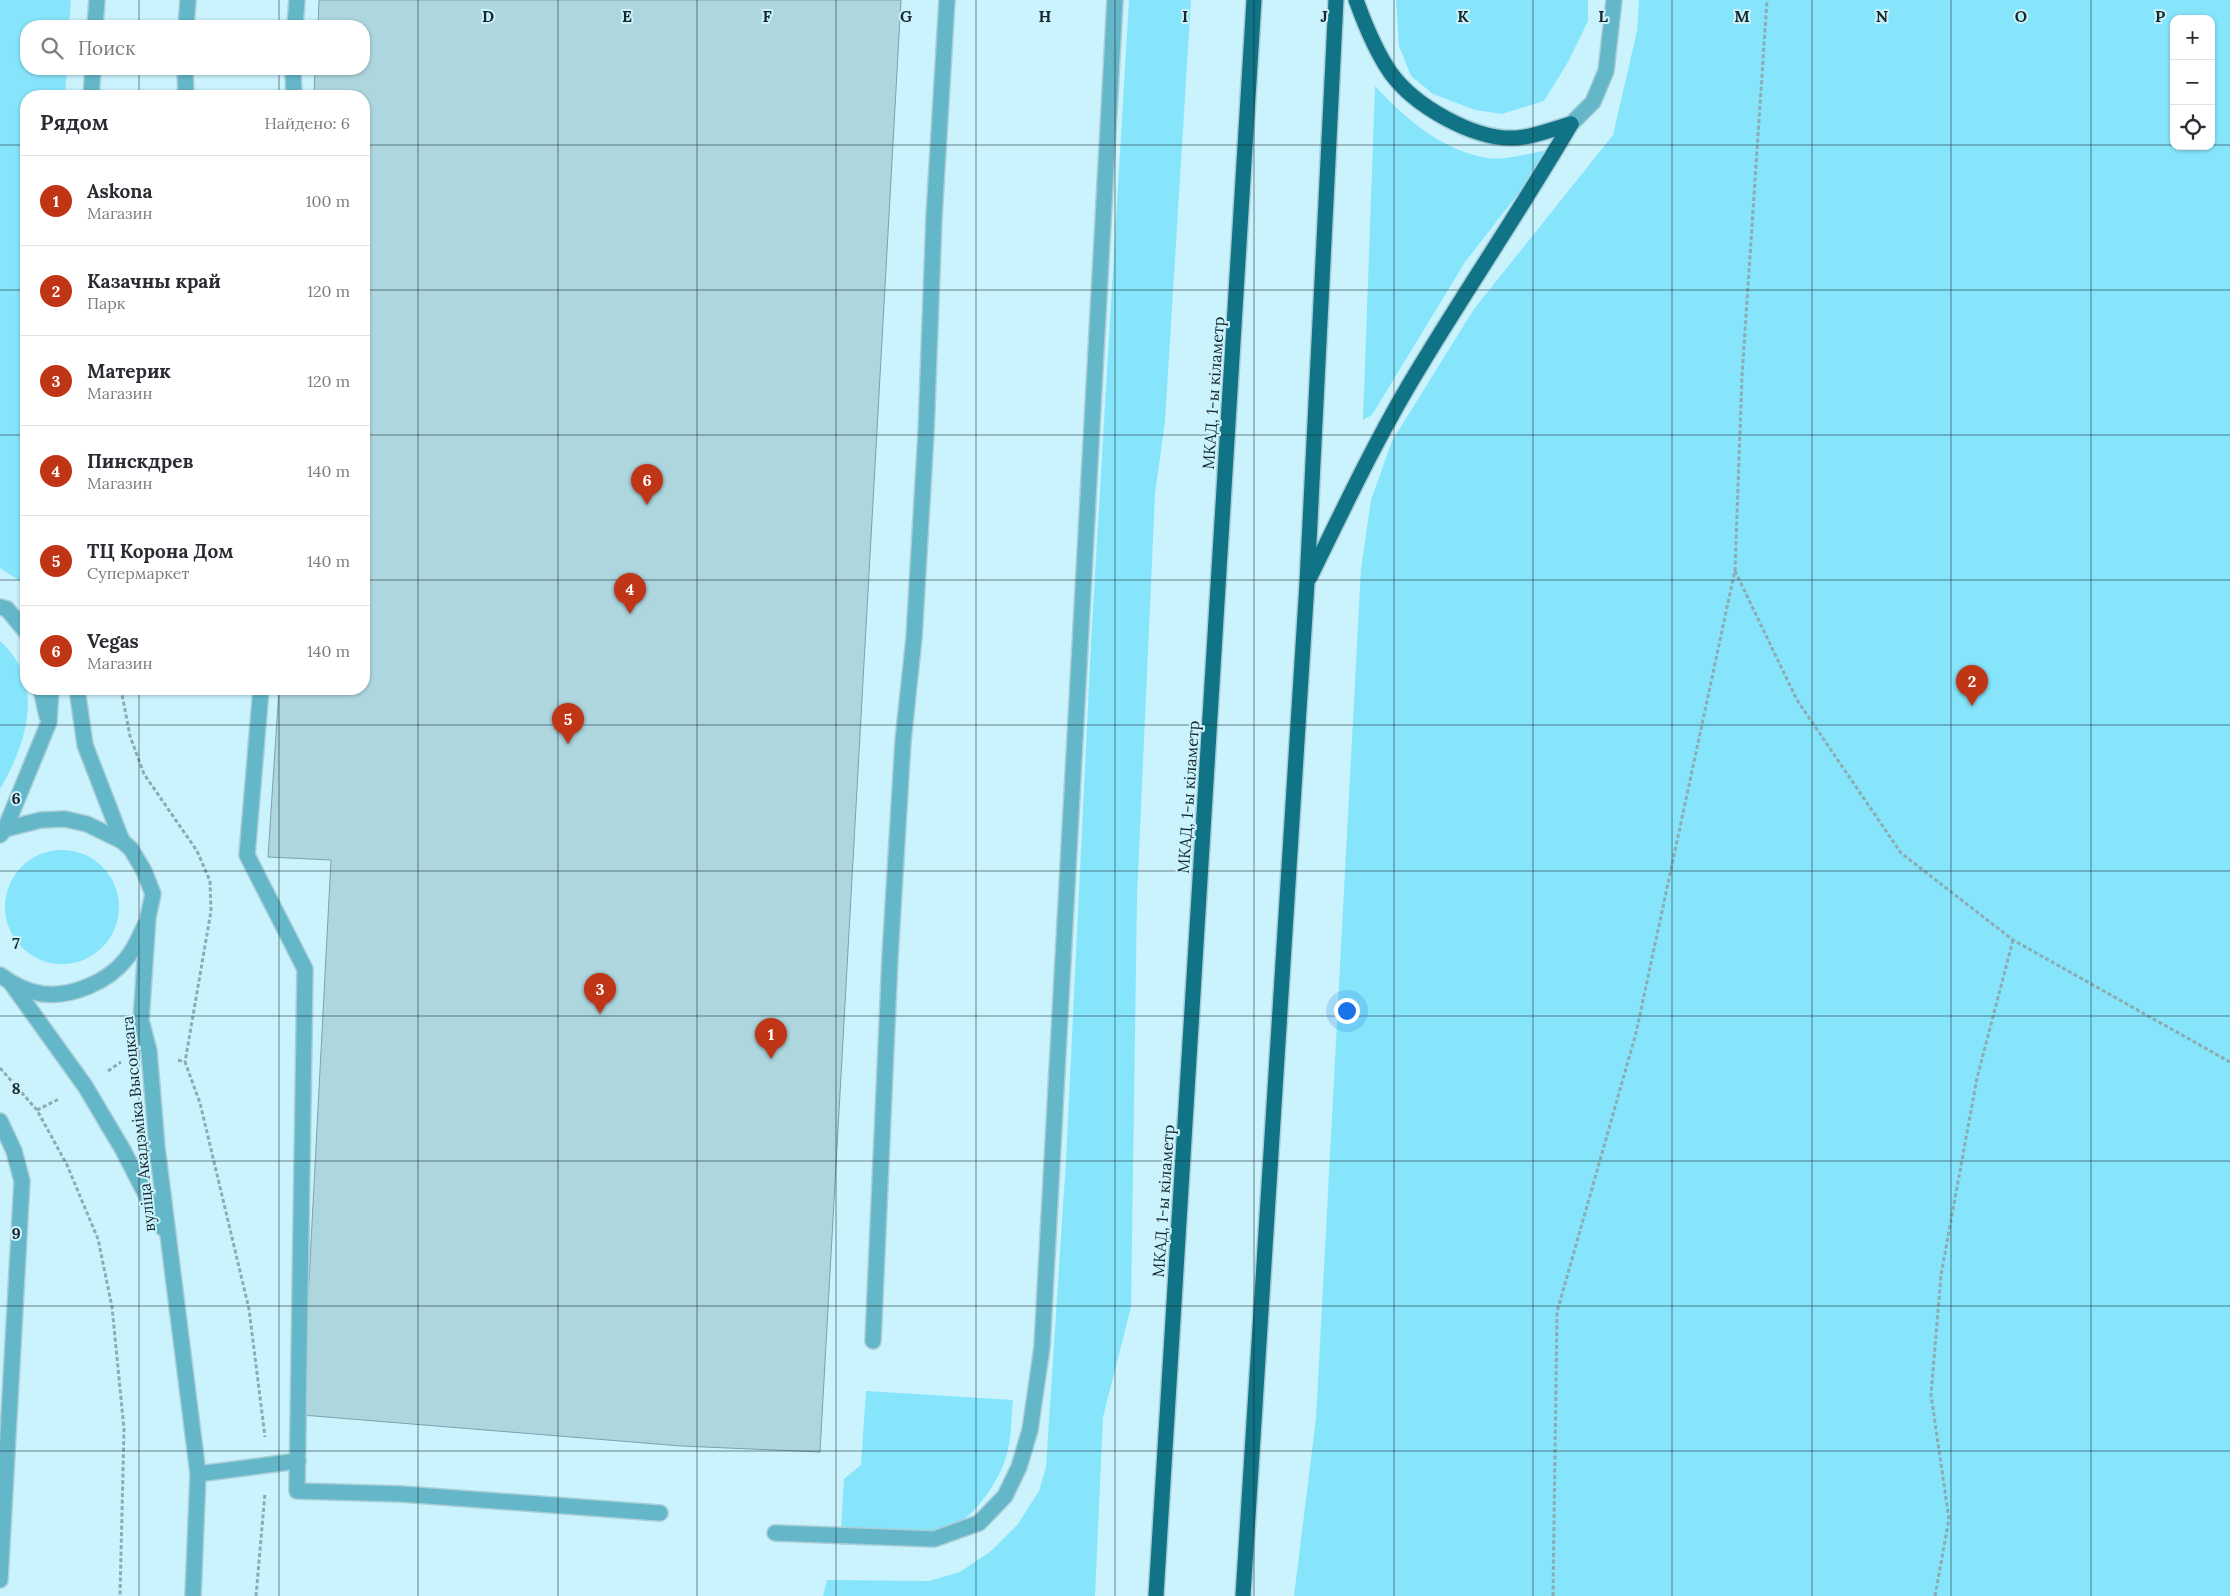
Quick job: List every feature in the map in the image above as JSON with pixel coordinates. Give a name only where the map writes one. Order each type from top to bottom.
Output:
[{"type":"highway","name":"МКАД, 1-ы кіламетр","points":[[1156,1596],[1254,0]]},
{"type":"highway","points":[[1243,1596],[1307,583],[1336,0]]},
{"type":"highway","points":[[1356,0],[1368,34],[1391,74],[1427,107],[1468,130],[1515,138],[1571,124]]},
{"type":"highway","points":[[1307,583],[1364,467],[1420,367],[1528,198],[1571,124]]},
{"type":"street","points":[[95,20],[97,0]]},
{"type":"street","points":[[186,20],[188,0]]},
{"type":"street","points":[[295,20],[297,0]]},
{"type":"street","points":[[873,1341],[890,956],[903,741],[914,638],[926,433],[934,217],[947,0]]},
{"type":"street","points":[[775,1533],[934,1538],[979,1523],[1005,1496],[1019,1467],[1030,1430],[1042,1347],[1115,0]]},
{"type":"street","points":[[1571,124],[1593,102],[1606,71],[1614,0]]},
{"type":"street","points":[[91,90],[92,75]]},
{"type":"street","points":[[185,75],[186,90]]},
{"type":"street","points":[[293,75],[294,90]]},
{"type":"street","points":[[0,607],[7,609],[20,625]]},
{"type":"street","points":[[42,695],[49,722]]},
{"type":"street","points":[[2,832],[49,722],[50,695]]},
{"type":"street","points":[[78,695],[85,745],[122,841]]},
{"type":"street","points":[[260,695],[247,854],[305,969],[297,1491],[401,1494],[660,1513]]},
{"type":"street","name":"вуліца Акадэміка Высоцкага","points":[[2,832],[41,820],[64,819],[87,824],[122,841],[131,849],[144,871],[153,894],[148,917],[141,1020],[149,1051],[152,1100],[171,1267],[198,1474],[193,1596]]},
{"type":"street","name":"вуліца Акадэміка Высоцкага","points":[[6,979],[43,994],[66,992],[89,986],[110,975],[127,959],[148,917]]},
{"type":"street","name":"вуліца Акадэміка Высоцкага","points":[[6,979],[85,1086],[147,1194],[164,1230],[171,1267]]},
{"type":"street","points":[[0,1121],[5,1127],[22,1181],[0,1580]]},
{"type":"street","points":[[198,1474],[298,1461]]},
{"type":"path","points":[[1553,1596],[1557,1312],[1636,1033],[1735,570],[1742,376],[1767,0]]},
{"type":"path","points":[[1735,570],[1797,700],[1901,853],[2013,940],[2230,1062]]},
{"type":"path","points":[[1935,1596],[1949,1519],[1931,1395],[1941,1275],[1977,1078],[2013,940]]},
{"type":"path","points":[[37,1110],[85,1086],[137,1052],[149,1051],[185,1062],[200,1103],[249,1309],[267,1465],[256,1596]]},
{"type":"path","points":[[0,1068],[37,1110],[67,1166],[98,1239],[112,1307],[124,1429],[120,1596]]},
{"type":"shaded area","points":[[0,0],[71,0],[69,20],[20,20],[20,75],[67,75],[65,90],[20,90],[20,581],[0,568]]},
{"type":"shaded area","points":[[1129,0],[1191,0],[1165,421],[1155,494],[1137,897],[1131,1307],[1103,1417],[1095,1596],[823,1596],[827,1580],[929,1581],[960,1572],[991,1551],[1018,1524],[1039,1491],[1046,1467],[1066,1161],[1091,643]]},
{"type":"shaded area","points":[[1396,0],[1588,0],[1588,21],[1568,62],[1544,101],[1502,114],[1475,110],[1433,94],[1411,76],[1399,46]]},
{"type":"shaded area","points":[[1639,0],[2230,0],[2230,1596],[1294,1596],[1316,1419],[1361,569],[1371,500],[1392,441],[1474,309],[1613,135],[1637,31]]},
{"type":"shaded area","points":[[1375,86],[1399,110],[1426,132],[1440,141],[1471,154],[1495,159],[1553,149],[1465,262],[1372,415],[1363,420]]},
{"type":"shaded area","points":[[0,641],[14,657],[20,669],[20,695],[27,695],[27,713],[24,733],[18,752],[0,789]]},
{"type":"shaded area","points":[[62,850],[84,855],[102,867],[114,885],[119,907],[114,929],[102,947],[84,959],[62,964],[40,959],[22,947],[10,929],[5,907],[10,885],[22,867],[40,855]]},
{"type":"shaded area","points":[[866,1391],[1013,1400],[1011,1429],[1006,1457],[993,1485],[972,1512],[960,1523],[932,1540],[909,1545],[840,1545],[844,1479],[861,1465]]},
{"type":"building","points":[[319,0],[901,0],[820,1452],[681,1446],[302,1415],[331,860],[268,857],[279,695],[370,695],[370,90],[314,90],[315,75],[370,75],[370,20],[318,20]]},
{"type":"place","name":"Vegas","points":[[647,505]]},
{"type":"place","name":"Пинскдрев","points":[[630,614]]},
{"type":"place","name":"Казачны край","points":[[1972,706]]},
{"type":"place","name":"ТЦ Корона Дом","points":[[568,744]]},
{"type":"place","name":"Материк","points":[[600,1014]]},
{"type":"place","name":"Askona","points":[[771,1059]]}]
